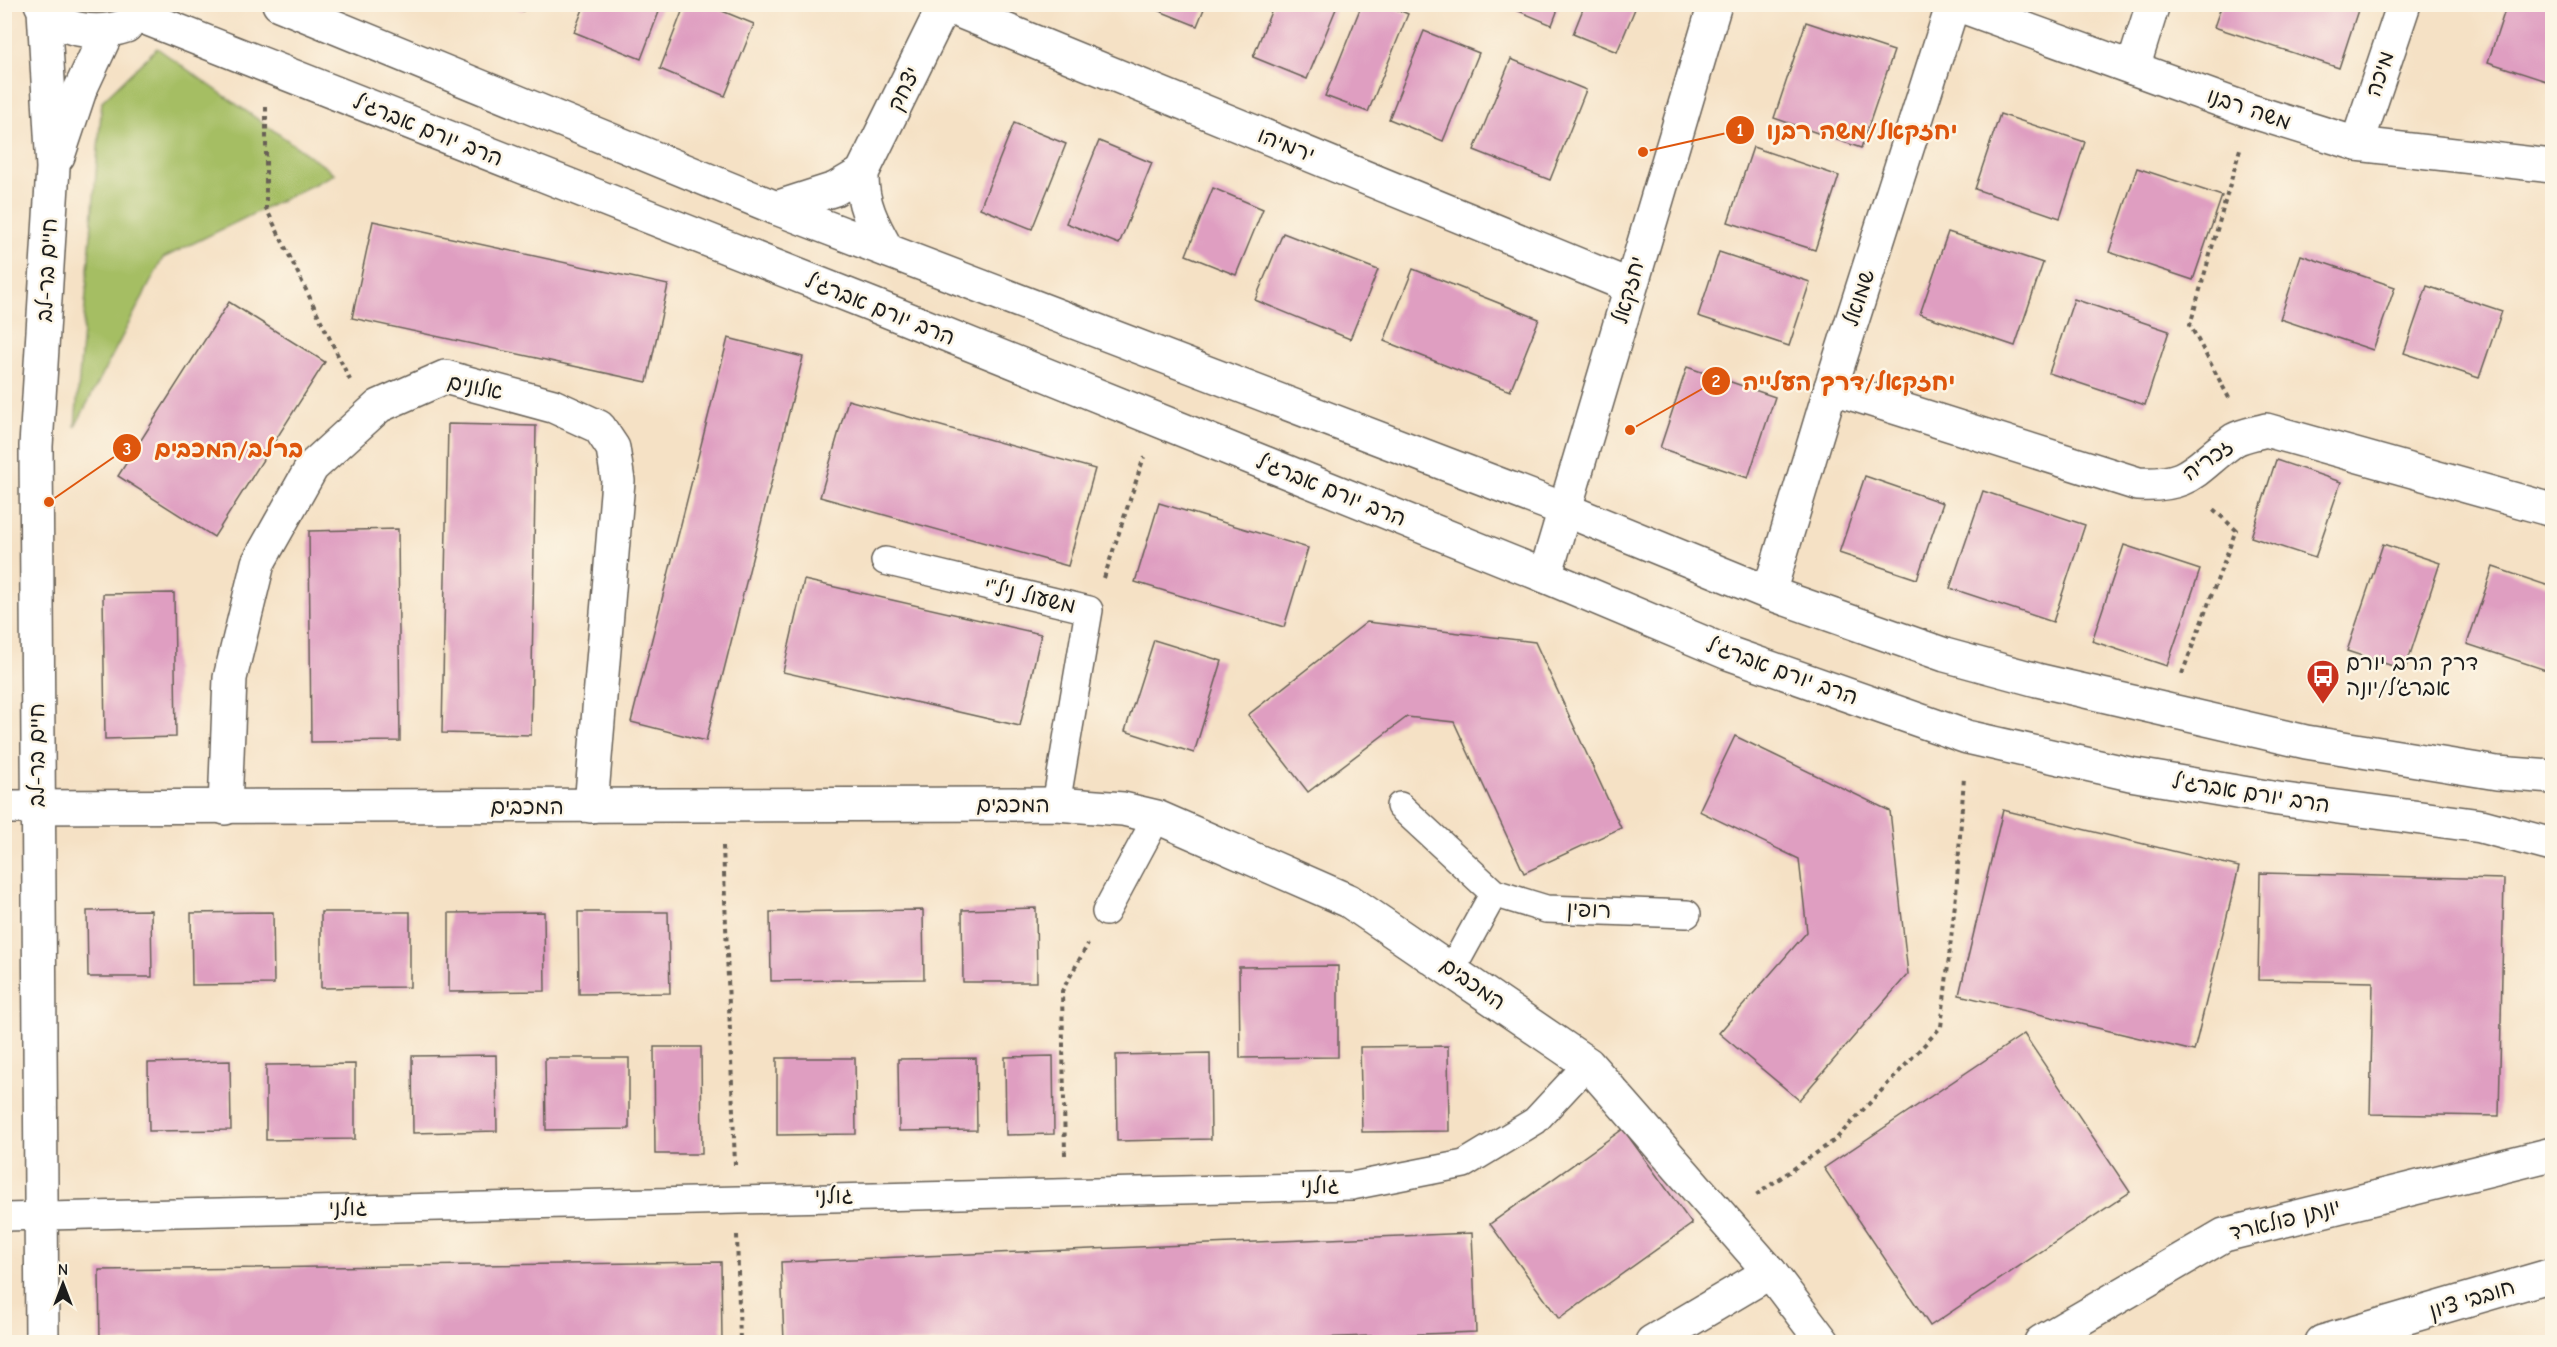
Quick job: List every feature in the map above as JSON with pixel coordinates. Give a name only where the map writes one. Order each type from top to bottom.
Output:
[{"type":"street","points":[[279,4],[776,208],[1566,510],[1769,593],[1945,655],[2306,742],[2497,773],[2553,777]]},
{"type":"street","name":"יחזקאל","points":[[1545,576],[1715,4]]},
{"type":"street","name":"משה רבנו","points":[[1954,4],[2251,111],[2357,144],[2553,166]]},
{"type":"street","name":"שמואל","points":[[1769,593],[1831,387],[1954,4]]},
{"type":"street","points":[[2133,68],[2153,4]]},
{"type":"street","name":"מיכה","points":[[2357,144],[2404,4]]},
{"type":"street","name":"ירמיהו","points":[[944,5],[1630,286]]},
{"type":"street","name":"יצחק","points":[[862,173],[944,5]]},
{"type":"street","points":[[43,7],[71,27],[107,32],[135,23],[149,11]]},
{"type":"street","name":"חיים בר-לב","points":[[42,1342],[36,446],[52,168],[43,7]]},
{"type":"street","name":"הרב יורם אברג'ל","points":[[149,11],[266,65],[1545,576],[1728,653],[1967,737],[2130,774],[2278,799],[2481,826],[2553,845]]},
{"type":"street","name":"חיים בר-לב","points":[[52,168],[80,90],[107,32]]},
{"type":"street","points":[[776,208],[835,189],[862,173]]},
{"type":"street","points":[[862,173],[861,190],[866,211],[887,250]]},
{"type":"street","name":"אלונים","points":[[225,808],[230,678],[258,563],[312,467],[379,406],[445,377],[553,406],[599,427],[613,448],[618,481],[591,806]]},
{"type":"street","name":"זכריה","points":[[1831,387],[2138,484],[2165,486],[2183,479],[2190,476],[2236,439],[2266,430],[2553,510]]},
{"type":"street","name":"המכבים","points":[[4,807],[1056,804],[1123,809],[1157,818],[1349,901],[1452,969],[1588,1064],[1770,1272],[1823,1342]]},
{"type":"street","name":"יונתן פולארד","points":[[2041,1342],[2224,1235],[2553,1154]]},
{"type":"street","points":[[1652,1342],[1770,1272]]},
{"type":"street","name":"חובבי ציון","points":[[2322,1342],[2553,1275]]},
{"type":"lane","name":"משעול ניל\"י","points":[[885,561],[1089,610],[1056,804]]},
{"type":"lane","name":"רופין","points":[[1400,806],[1494,893],[1546,909],[1687,914]]},
{"type":"lane","points":[[1106,912],[1157,818]]},
{"type":"lane","points":[[1452,969],[1494,893]]},
{"type":"lane","name":"גולני","points":[[4,1216],[1352,1186],[1464,1164],[1535,1121],[1588,1064]]},
{"type":"path","points":[[266,65],[266,208],[367,415]]},
{"type":"path","points":[[2249,435],[2190,325],[2251,111]]},
{"type":"path","points":[[1107,571],[1157,420]]},
{"type":"path","points":[[2169,710],[2236,530],[2183,479]]},
{"type":"path","points":[[1722,1218],[1835,1140],[1941,1027],[1956,895],[1967,737]]},
{"type":"path","points":[[722,806],[740,1342]]},
{"type":"path","points":[[1066,1192],[1062,991],[1106,912]]},
{"type":"green space","points":[[157,48],[335,174],[163,258],[75,427],[102,101]]},
{"type":"building","points":[[508,4],[526,4],[523,11]]},
{"type":"building","points":[[585,4],[662,4],[641,59],[574,32]]},
{"type":"building","points":[[685,4],[705,4],[754,24],[725,96],[660,69]]},
{"type":"building","points":[[1142,4],[1206,4],[1197,26]]},
{"type":"building","points":[[1274,4],[1338,4],[1307,79],[1253,57]]},
{"type":"building","points":[[1362,4],[1385,4],[1408,14],[1368,112],[1325,96]]},
{"type":"building","points":[[1502,4],[1560,4],[1552,25]]},
{"type":"building","points":[[1585,4],[1637,4],[1617,52],[1573,34]]},
{"type":"building","points":[[2222,4],[2360,4],[2339,68],[2214,27]]},
{"type":"building","points":[[2507,4],[2552,4],[2552,83],[2488,62]]},
{"type":"building","points":[[1806,22],[1894,51],[1861,148],[1774,118]]},
{"type":"building","points":[[1424,31],[1479,53],[1443,141],[1389,119]]},
{"type":"building","points":[[1511,59],[1586,90],[1550,180],[1474,150]]},
{"type":"building","points":[[2000,114],[2085,142],[2060,218],[1975,189]]},
{"type":"building","points":[[1014,123],[1066,144],[1032,229],[980,208]]},
{"type":"building","points":[[1099,141],[1152,163],[1119,244],[1066,223]]},
{"type":"building","points":[[1753,147],[1839,176],[1815,250],[1728,222]]},
{"type":"building","points":[[2137,168],[2222,196],[2193,280],[2109,252]]},
{"type":"building","points":[[1213,188],[1263,209],[1236,275],[1186,255]]},
{"type":"building","points":[[373,221],[668,285],[647,382],[352,318]]},
{"type":"building","points":[[1948,232],[2043,263],[2015,346],[1920,314]]},
{"type":"building","points":[[1283,233],[1378,270],[1350,339],[1255,300]]},
{"type":"building","points":[[1719,252],[1810,282],[1789,346],[1698,316]]},
{"type":"building","points":[[2301,255],[2395,287],[2373,350],[2280,319]]},
{"type":"building","points":[[1413,269],[1539,319],[1510,391],[1384,341]]},
{"type":"building","points":[[2427,286],[2502,311],[2479,378],[2404,353]]},
{"type":"building","points":[[2074,299],[2169,331],[2145,405],[2049,373]]},
{"type":"building","points":[[229,302],[325,362],[214,537],[118,476]]},
{"type":"building","points":[[728,338],[803,357],[706,741],[631,722]]},
{"type":"building","points":[[1687,367],[1775,397],[1748,478],[1660,448]]},
{"type":"building","points":[[848,400],[1095,469],[1068,566],[820,497]]},
{"type":"building","points":[[448,424],[536,426],[531,735],[442,733]]},
{"type":"building","points":[[2276,460],[2341,482],[2315,558],[2251,537]]},
{"type":"building","points":[[1865,476],[1943,503],[1917,579],[1839,553]]},
{"type":"building","points":[[1983,491],[2085,525],[2053,622],[1950,588]]},
{"type":"building","points":[[1159,503],[1308,548],[1284,627],[1135,582]]},
{"type":"building","points":[[398,529],[400,741],[311,742],[309,531]]},
{"type":"building","points":[[2383,544],[2440,563],[2405,670],[2347,651]]},
{"type":"building","points":[[2124,545],[2200,570],[2167,666],[2092,641]]},
{"type":"building","points":[[2493,567],[2552,587],[2552,672],[2467,644]]},
{"type":"building","points":[[804,580],[1041,634],[1020,726],[783,672]]},
{"type":"building","points":[[174,593],[176,737],[105,739],[103,594]]},
{"type":"building","points":[[1367,622],[1535,642],[1621,828],[1524,873],[1454,722],[1407,717],[1308,792],[1248,715]]},
{"type":"building","points":[[1154,640],[1222,661],[1194,753],[1125,731]]},
{"type":"building","points":[[1735,736],[1890,811],[1908,974],[1799,1100],[1719,1033],[1807,932],[1799,859],[1699,811]]},
{"type":"building","points":[[2003,810],[2239,867],[2194,1051],[1959,995]]},
{"type":"building","points":[[2260,873],[2504,879],[2499,1116],[2370,1114],[2373,982],[2258,980]]},
{"type":"building","points":[[1036,908],[1037,982],[963,982],[962,910]]},
{"type":"building","points":[[151,910],[152,977],[88,977],[87,911]]},
{"type":"building","points":[[923,910],[924,979],[771,981],[770,912]]},
{"type":"building","points":[[273,912],[274,984],[192,985],[191,913]]},
{"type":"building","points":[[321,912],[410,912],[410,987],[321,988]]},
{"type":"building","points":[[544,912],[545,991],[449,992],[449,913]]},
{"type":"building","points":[[578,912],[668,912],[670,993],[579,994]]},
{"type":"building","points":[[1338,966],[1338,1057],[1240,1058],[1239,967]]},
{"type":"building","points":[[2024,1034],[2130,1192],[1930,1326],[1824,1168]]},
{"type":"building","points":[[1448,1046],[1449,1131],[1362,1132],[1360,1047]]},
{"type":"building","points":[[654,1047],[701,1047],[702,1154],[655,1154]]},
{"type":"building","points":[[1210,1053],[1211,1139],[1117,1141],[1116,1055]]},
{"type":"building","points":[[496,1055],[497,1131],[413,1133],[412,1056]]},
{"type":"building","points":[[1053,1056],[1054,1134],[1006,1135],[1005,1057]]},
{"type":"building","points":[[545,1058],[629,1058],[629,1129],[546,1130]]},
{"type":"building","points":[[777,1058],[855,1058],[856,1134],[777,1135]]},
{"type":"building","points":[[976,1058],[977,1130],[899,1131],[898,1059]]},
{"type":"building","points":[[230,1061],[231,1130],[149,1131],[148,1063]]},
{"type":"building","points":[[355,1064],[355,1139],[266,1140],[266,1065]]},
{"type":"building","points":[[1623,1129],[1692,1224],[1559,1319],[1490,1224]]},
{"type":"building","points":[[1472,1233],[1476,1332],[1207,1342],[784,1342],[781,1262]]},
{"type":"building","points":[[721,1262],[722,1342],[100,1342],[99,1270]]},
{"type":"place","name":"יחזקאל/משה רבנו","points":[[1643,152]]},
{"type":"place","name":"יחזקאל/דרך העלייה","points":[[1630,430]]},
{"type":"place","name":"ברלב/המכבים","points":[[49,502]]},
{"type":"place","name":"דרך הרב יורם אברג׳ל/יונה","points":[[2323,705]]}]
